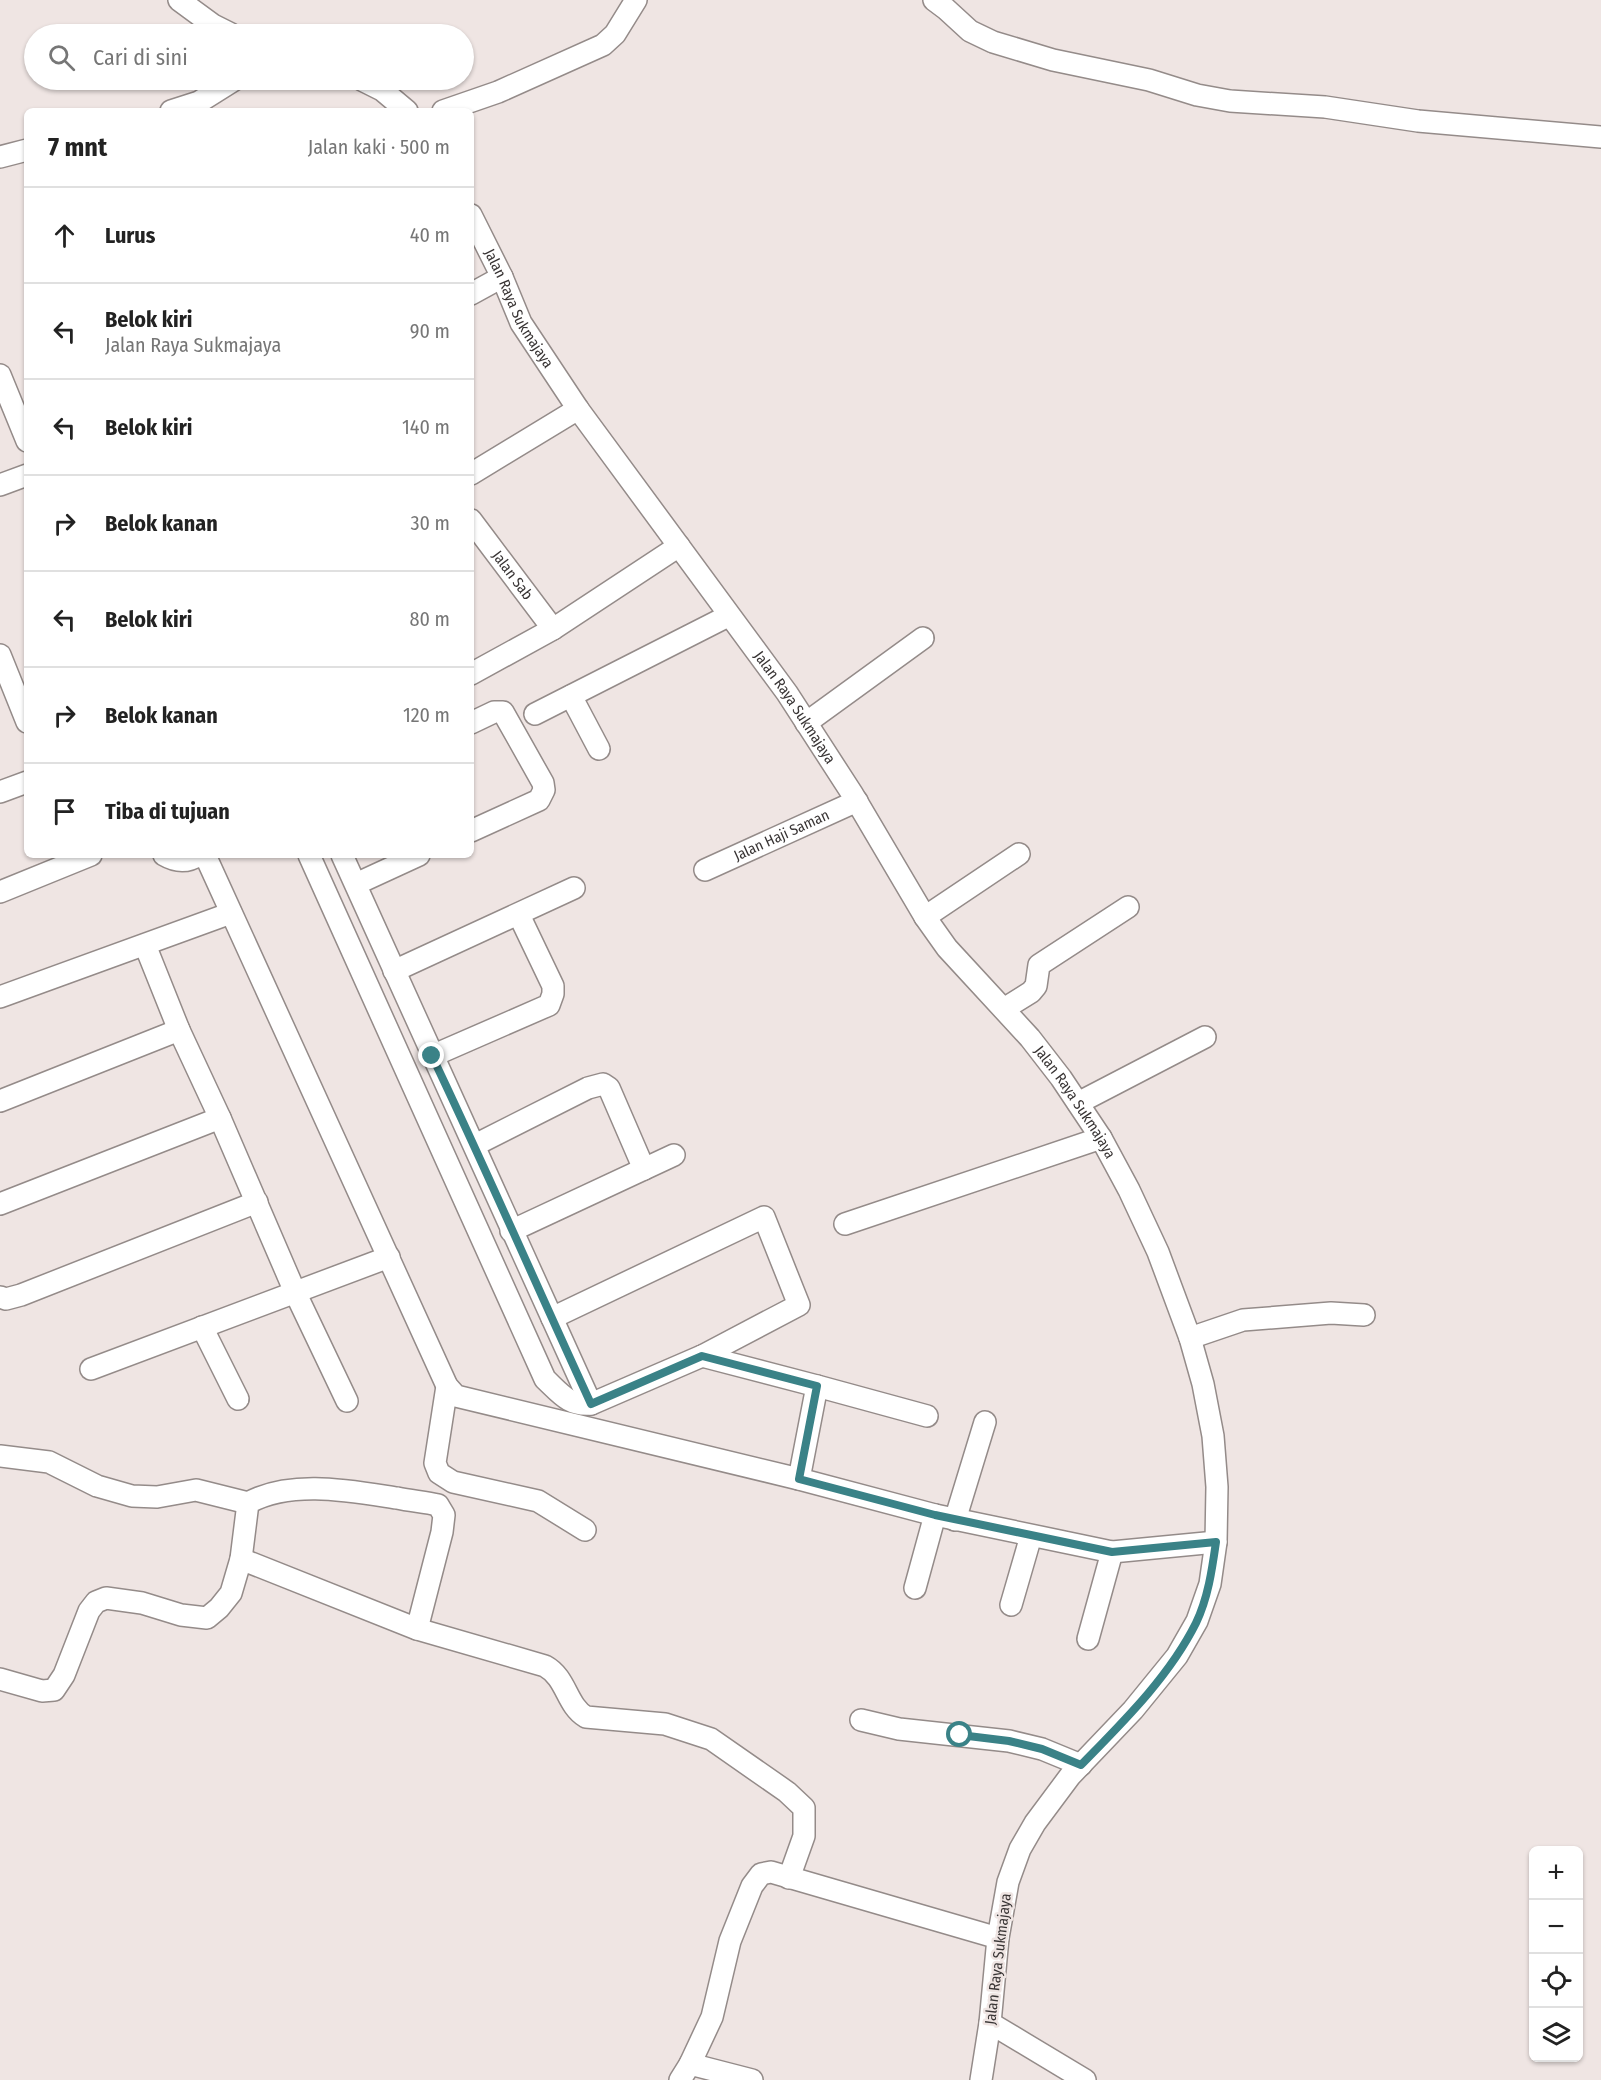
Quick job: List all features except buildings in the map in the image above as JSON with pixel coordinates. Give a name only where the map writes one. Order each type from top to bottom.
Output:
[{"type":"street","points":[[179,0],[212,24]]},
{"type":"street","points":[[452,108],[498,92],[603,45],[615,34],[636,0]]},
{"type":"street","points":[[934,0],[970,31],[993,42],[1053,60],[1149,80],[1197,95],[1230,101],[1325,107],[1418,121],[1601,137]]},
{"type":"street","points":[[180,108],[199,102],[218,90]]},
{"type":"street","points":[[382,90],[403,108]]},
{"type":"street","points":[[0,157],[24,151]]},
{"type":"street","name":"Jalan Raya Sukmajaya","points":[[474,221],[502,277],[521,323],[578,409],[728,616],[787,693],[857,801],[925,917],[947,948],[1030,1038],[1101,1138],[1158,1252],[1190,1338],[1203,1384],[1213,1436],[1217,1487],[1216,1542],[1210,1584],[1197,1621],[1177,1656],[1133,1710],[1081,1765],[1035,1823],[1020,1849],[1008,1882],[998,1938],[990,2023],[981,2080]]},
{"type":"street","points":[[474,292],[502,277]]},
{"type":"street","points":[[0,375],[8,415],[24,437]]},
{"type":"street","points":[[474,472],[578,409]]},
{"type":"street","points":[[0,485],[24,476]]},
{"type":"street","name":"Jalan Sab","points":[[474,524],[553,629]]},
{"type":"street","points":[[474,672],[553,629],[679,546]]},
{"type":"street","points":[[535,714],[728,616]]},
{"type":"street","points":[[806,723],[923,638]]},
{"type":"street","points":[[0,655],[6,688],[24,717]]},
{"type":"street","points":[[571,696],[599,749]]},
{"type":"street","points":[[474,722],[494,712],[503,712],[543,783],[544,790],[539,800],[474,830]]},
{"type":"street","points":[[0,792],[24,783]]},
{"type":"street","name":"Jalan Haji Saman","points":[[705,870],[857,801]]},
{"type":"street","points":[[925,917],[1018,854]]},
{"type":"street","points":[[0,892],[80,858]]},
{"type":"street","points":[[172,858],[180,861],[193,858]]},
{"type":"street","points":[[206,858],[447,1386],[456,1396],[469,1401],[799,1479],[956,1520],[1112,1552],[1216,1542]]},
{"type":"street","points":[[310,858],[545,1379],[571,1402],[579,1406],[591,1404],[702,1356],[799,1305],[764,1217],[552,1318]]},
{"type":"street","points":[[343,858],[591,1404]]},
{"type":"street","points":[[356,884],[412,858]]},
{"type":"street","points":[[394,971],[574,888]]},
{"type":"street","points":[[1004,1009],[1031,992],[1036,986],[1039,965],[1128,908]]},
{"type":"street","points":[[0,997],[231,913]]},
{"type":"street","points":[[432,1056],[549,1005],[553,986],[519,915]]},
{"type":"street","points":[[145,945],[179,1030],[220,1118],[295,1292],[347,1401]]},
{"type":"street","points":[[0,1101],[179,1030]]},
{"type":"street","points":[[1078,1103],[1205,1037]]},
{"type":"street","points":[[475,1145],[588,1088],[603,1083],[609,1088],[644,1169]]},
{"type":"street","points":[[0,1204],[220,1118]]},
{"type":"street","points":[[845,1224],[1101,1138]]},
{"type":"street","points":[[511,1231],[674,1155]]},
{"type":"street","points":[[0,1297],[6,1299],[21,1295],[257,1202]]},
{"type":"street","points":[[91,1370],[389,1257]]},
{"type":"street","points":[[1190,1338],[1243,1320],[1331,1313],[1364,1315]]},
{"type":"street","points":[[202,1327],[238,1399]]},
{"type":"street","points":[[702,1356],[927,1416]]},
{"type":"street","points":[[447,1386],[435,1463],[439,1473],[453,1482],[538,1502],[585,1530]]},
{"type":"street","points":[[799,1479],[817,1386]]},
{"type":"street","points":[[956,1520],[985,1422]]},
{"type":"street","points":[[0,1456],[49,1462],[98,1486],[132,1496],[157,1497],[196,1490],[248,1503],[257,1497],[282,1490],[342,1489],[438,1505],[444,1515],[442,1532],[417,1629]]},
{"type":"street","points":[[0,1679],[42,1691],[54,1690],[64,1676],[89,1611],[96,1602],[106,1598],[142,1603],[181,1615],[207,1618],[231,1593],[241,1559],[248,1503]]},
{"type":"street","points":[[915,1588],[935,1515]]},
{"type":"street","points":[[1011,1605],[1031,1536]]},
{"type":"street","points":[[1088,1639],[1112,1552]]},
{"type":"street","points":[[241,1559],[417,1629],[545,1666],[558,1675],[577,1710],[586,1717],[665,1724],[711,1739],[787,1792],[804,1808],[804,1836],[789,1878]]},
{"type":"street","points":[[861,1720],[899,1729],[1009,1741],[1042,1749],[1081,1765]]},
{"type":"street","points":[[752,2080],[685,2072],[712,2017],[730,1941],[752,1886],[761,1874],[771,1872],[998,1938]]},
{"type":"street","points":[[990,2023],[1085,2080]]},
{"type":"route","points":[[432,1056],[475,1145],[511,1231],[591,1404],[702,1356],[817,1386],[799,1479],[935,1515],[1112,1552],[1216,1542],[1210,1584],[1197,1621],[1177,1656],[1133,1710],[1081,1765],[1042,1749],[1009,1741],[960,1735]]}]
